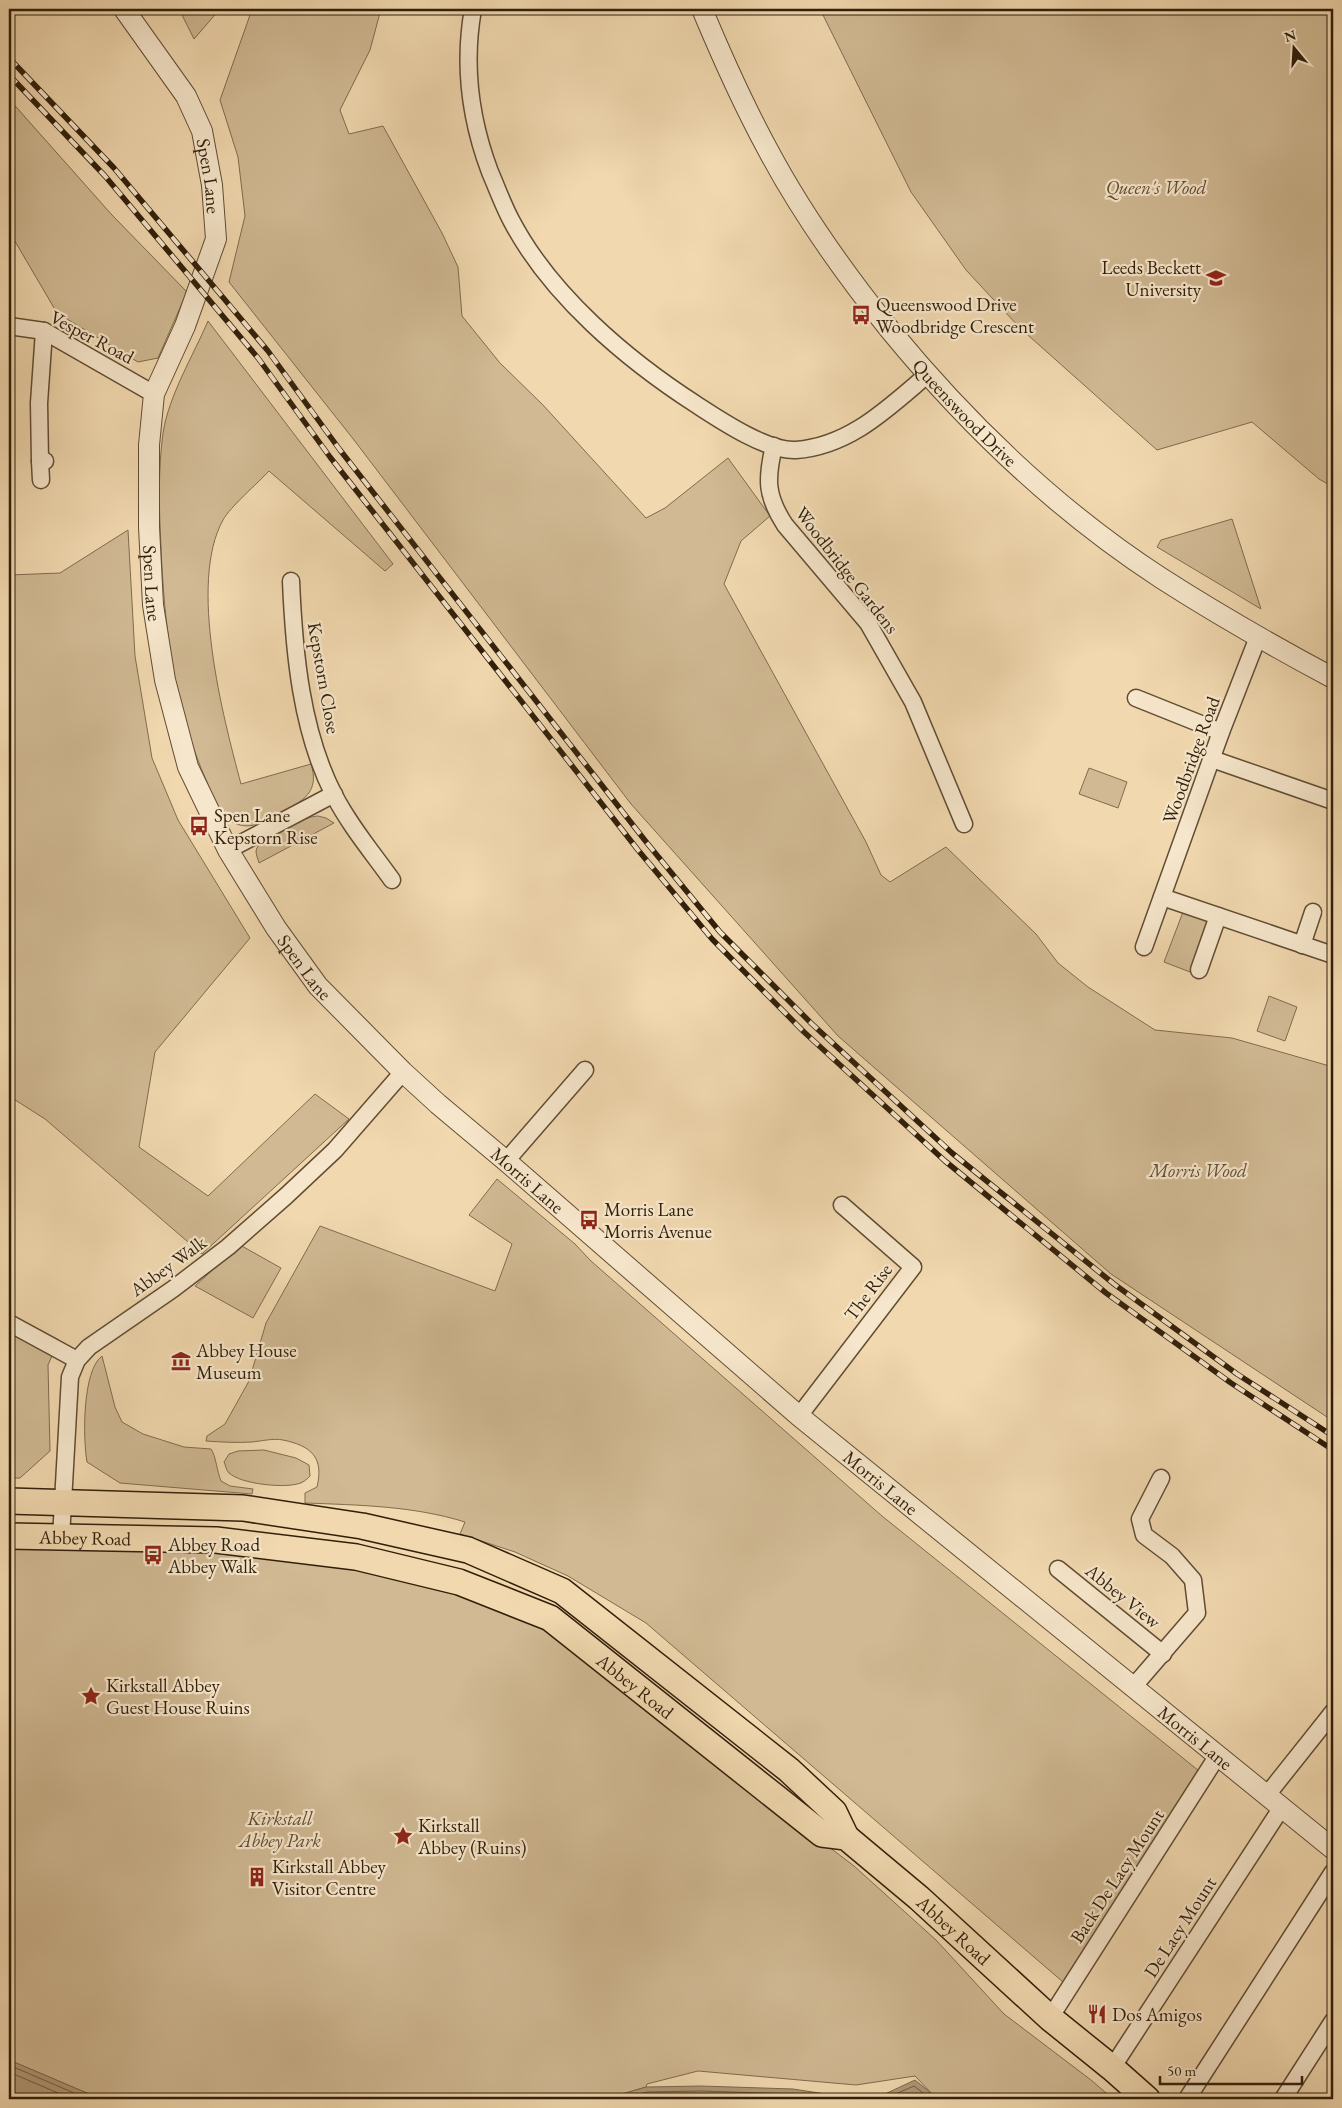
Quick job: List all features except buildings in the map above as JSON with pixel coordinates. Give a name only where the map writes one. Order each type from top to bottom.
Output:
[{"type":"main road","points":[[9,1501],[243,1508],[362,1526],[468,1550],[562,1591],[789,1770],[834,1812],[846,1837]]},
{"type":"main road","name":"Abbey Road","points":[[9,1536],[216,1540],[356,1557],[459,1582],[550,1618],[822,1834],[846,1837],[919,1898],[1050,2018],[1147,2099]]},
{"type":"street","name":"Spen Lane","points":[[124,9],[186,96],[202,132],[212,184],[216,239],[185,326],[154,394],[149,445],[149,527],[153,605],[163,671],[188,766],[228,850],[276,928],[318,986],[403,1072],[438,1104]]},
{"type":"street","points":[[473,9],[470,28],[469,92],[480,144],[501,198],[512,222],[528,248],[560,290],[591,322],[626,353],[669,387],[716,417],[749,436],[774,446],[793,450],[817,447],[837,441],[880,416],[927,375]]},
{"type":"street","name":"Queenswood Drive","points":[[702,9],[737,89],[768,152],[846,274],[927,375],[1007,457],[1071,512],[1160,578],[1258,637],[1333,678]]},
{"type":"street","name":"Vesper Road","points":[[9,326],[44,331],[154,394]]},
{"type":"street","points":[[41,480],[43,461],[39,402],[44,331]]},
{"type":"street","name":"Woodbridge Gardens","points":[[774,446],[768,472],[773,507],[785,525],[868,623],[913,702],[964,824]]},
{"type":"street","name":"Kepstorn Close","points":[[291,581],[292,612],[304,700],[312,737],[334,794],[349,821],[392,880]]},
{"type":"street","name":"Woodbridge Road","points":[[1144,947],[1258,637]]},
{"type":"street","points":[[1136,698],[1222,732]]},
{"type":"street","points":[[1212,759],[1333,801]]},
{"type":"street","points":[[228,850],[334,794]]},
{"type":"street","points":[[1162,897],[1333,955]]},
{"type":"street","points":[[1302,945],[1313,912]]},
{"type":"street","points":[[1199,970],[1218,916]]},
{"type":"street","points":[[506,1161],[585,1070]]},
{"type":"street","name":"Abbey Walk","points":[[61,1538],[70,1377],[77,1360],[89,1347],[173,1289],[228,1246],[286,1196],[335,1150],[403,1072]]},
{"type":"street","name":"Morris Lane","points":[[438,1104],[799,1416],[1333,1849]]},
{"type":"street","name":"The Rise","points":[[799,1416],[913,1267],[842,1205]]},
{"type":"street","points":[[9,1323],[77,1360]]},
{"type":"street","points":[[1134,1686],[1197,1613],[1193,1580],[1172,1556],[1144,1535],[1140,1519],[1161,1478]]},
{"type":"street","name":"Abbey View","points":[[1058,1569],[1163,1654]]},
{"type":"street","name":"De Lacy Mount","points":[[1112,2068],[1274,1801],[1333,1712]]},
{"type":"street","name":"Back De Lacy Mount","points":[[1050,2018],[1218,1755]]},
{"type":"street","points":[[1187,2099],[1333,1872]]},
{"type":"street","points":[[1283,2099],[1333,2022]]},
{"type":"green space","points":[[184,9],[220,9],[194,39],[181,13]]},
{"type":"green space","name":"Morris Wood","points":[[239,9],[381,9],[370,50],[340,110],[349,134],[383,126],[442,233],[458,267],[462,316],[500,363],[543,405],[646,518],[665,508],[728,458],[770,516],[741,541],[724,584],[866,842],[881,875],[890,882],[946,847],[1036,934],[1058,963],[1088,987],[1155,1030],[1232,1038],[1333,1067],[1333,1421],[1111,1274],[838,1036],[631,804],[354,440],[229,282],[245,216],[238,157],[220,100],[250,15]]},
{"type":"green space","name":"Queen's Wood","points":[[820,9],[1333,9],[1333,487],[1319,479],[1252,422],[1157,450],[1020,328],[966,270],[911,192]]},
{"type":"green space","points":[[9,99],[112,215],[187,292],[158,358],[138,362],[57,313],[9,231]]},
{"type":"green space","points":[[208,321],[393,564],[385,571],[269,471],[223,520],[213,547],[209,578],[209,614],[218,688],[241,784],[311,764],[313,774],[311,789],[303,799],[267,820],[251,826],[233,822],[223,814],[215,802],[196,754],[186,725],[173,666],[162,576],[159,504],[163,433],[170,404]]},
{"type":"green space","points":[[1232,519],[1261,609],[1157,547],[1161,540]]},
{"type":"green space","points":[[128,530],[135,656],[152,758],[178,820],[250,938],[155,1052],[139,1147],[208,1196],[315,1094],[349,1119],[202,1254],[45,1119],[9,1096],[9,575],[60,573]]},
{"type":"green space","points":[[1089,768],[1127,782],[1118,808],[1079,794]]},
{"type":"green space","points":[[318,816],[334,823],[259,863],[256,851],[265,839],[293,823]]},
{"type":"green space","points":[[1183,912],[1210,921],[1190,972],[1164,962]]},
{"type":"green space","points":[[1269,996],[1297,1007],[1285,1041],[1257,1031]]},
{"type":"green space","points":[[497,1179],[575,1244],[591,1261],[882,1516],[1199,1771],[1063,1982],[646,1623],[568,1576],[515,1552],[460,1534],[465,1522],[406,1509],[305,1503],[305,1493],[317,1487],[319,1468],[314,1455],[302,1446],[279,1439],[252,1442],[206,1441],[207,1436],[225,1424],[249,1381],[266,1323],[320,1226],[495,1291],[512,1244],[469,1215]]},
{"type":"green space","points":[[240,1245],[281,1268],[253,1318],[195,1286]]},
{"type":"green space","points":[[9,1313],[59,1340],[48,1365],[50,1451],[20,1478],[9,1478]]},
{"type":"green space","points":[[102,1356],[115,1407],[122,1422],[143,1434],[184,1447],[211,1449],[221,1481],[230,1486],[253,1489],[252,1494],[120,1483],[87,1462],[85,1422],[87,1390],[95,1364]]},
{"type":"green space","points":[[264,1450],[296,1458],[309,1465],[310,1476],[299,1484],[272,1485],[243,1480],[227,1471],[224,1462],[229,1454],[238,1451]]},
{"type":"green space","name":"Kirkstall Abbey Park","points":[[9,1543],[257,1554],[374,1567],[547,1624],[758,1793],[854,1866],[936,1940],[1004,2014],[1113,2099],[937,2099],[915,2076],[856,2085],[698,2071],[647,2084],[646,2087],[605,2099],[94,2099],[89,2094],[9,2060]]},
{"type":"water","points":[[9,2060],[14,2062],[101,2099],[9,2099]]},
{"type":"water","points":[[915,2080],[936,2097],[949,2097],[951,2099],[605,2099],[646,2087],[701,2086],[793,2089],[832,2095],[868,2096],[885,2094]]},
{"type":"railway","points":[[9,58],[114,168],[268,351],[340,450],[647,843],[720,932],[812,1024],[952,1153],[1114,1284],[1237,1374],[1333,1436]]},
{"type":"railway","points":[[9,75],[105,176],[258,358],[330,457],[638,850],[712,939],[804,1032],[945,1161],[1106,1293],[1231,1383],[1333,1450]]},
{"type":"place","name":"Leeds Beckett University","points":[[1216,278]]},
{"type":"place","name":"Queenswood Drive Woodbridge Crescent","points":[[861,315]]},
{"type":"place","name":"Spen Lane Kepstorn Rise","points":[[199,826]]},
{"type":"place","name":"Morris Lane Morris Avenue","points":[[589,1220]]},
{"type":"place","name":"Abbey House Museum","points":[[181,1361]]},
{"type":"place","name":"Abbey Road Abbey Walk","points":[[153,1555]]},
{"type":"place","name":"Kirkstall Abbey Guest House Ruins","points":[[91,1696]]},
{"type":"place","name":"Kirkstall Abbey (Ruins)","points":[[403,1836]]},
{"type":"place","name":"Kirkstall Abbey Visitor Centre","points":[[257,1877]]},
{"type":"place","name":"Dos Amigos","points":[[1097,2014]]}]
